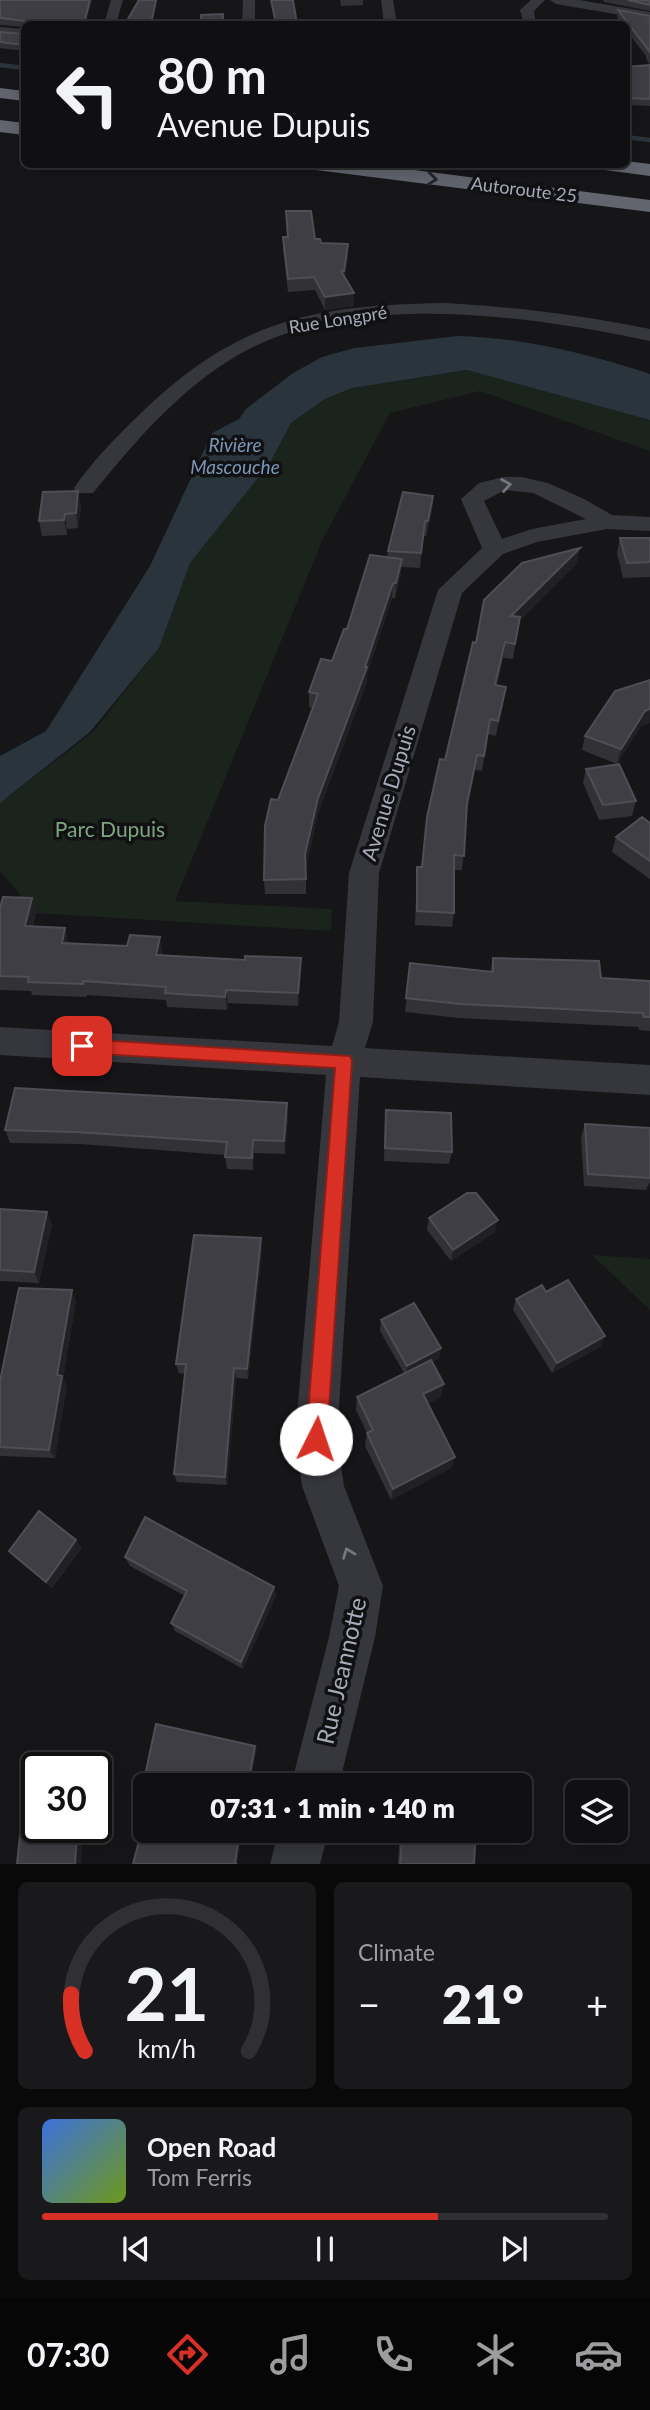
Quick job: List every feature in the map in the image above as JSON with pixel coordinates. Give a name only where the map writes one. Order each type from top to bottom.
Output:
[{"type":"highway","points":[[0,93],[21,96]]},
{"type":"highway","points":[[0,126],[21,129]]},
{"type":"highway","points":[[630,167],[650,170]]},
{"type":"highway","name":"Autoroute 25","points":[[348,168],[650,206]]},
{"type":"street","points":[[111,21],[117,0]]},
{"type":"street","points":[[249,0],[249,21]]},
{"type":"street","points":[[387,0],[390,21]]},
{"type":"street","points":[[529,21],[527,10],[539,0]]},
{"type":"street","points":[[556,0],[650,16]]},
{"type":"street","points":[[0,31],[21,33]]},
{"type":"street","name":"Rue Longpré","points":[[85,488],[144,422],[206,368],[247,342],[293,324],[390,311],[473,310],[569,319],[650,335]]},
{"type":"street","name":"Avenue Dupuis","points":[[495,549],[472,499],[482,489],[521,483],[565,496],[607,522]]},
{"type":"street","name":"Avenue Dupuis","points":[[344,1061],[356,1022],[364,873],[450,590],[495,549],[532,536],[607,522],[650,524]]},
{"type":"street","points":[[0,1041],[650,1080]]},
{"type":"street","name":"Rue Jeannotte","points":[[318,1773],[352,1637],[361,1586],[323,1486],[316,1439],[344,1061]]},
{"type":"street","points":[[295,1864],[301,1843]]},
{"type":"green space","name":"Parc Dupuis","points":[[467,370],[650,420],[650,451],[480,391],[390,413],[322,541],[175,901],[332,909],[331,931],[36,913],[0,871],[0,803],[93,732],[159,648],[190,563],[270,463],[291,423],[325,399],[355,388]]},
{"type":"green space","points":[[592,1255],[650,1259],[650,1310]]},
{"type":"water","name":"Rivière Mascouche","points":[[458,336],[555,348],[650,374],[650,420],[467,370],[353,388],[325,399],[291,423],[270,463],[190,563],[159,648],[90,732],[0,803],[0,756],[46,731],[150,566],[212,433],[239,419],[246,409],[293,373],[322,357],[354,348]]},
{"type":"building","points":[[0,0],[90,0],[85,21],[25,21],[0,18]]},
{"type":"building","points":[[139,0],[156,0],[152,21],[127,21]]},
{"type":"building","points":[[271,0],[293,0],[296,21],[275,21]]},
{"type":"building","points":[[628,0],[650,0],[650,5]]},
{"type":"building","points":[[618,10],[650,16],[650,52],[630,26],[630,21],[626,21]]},
{"type":"building","points":[[223,14],[223,21],[201,21],[201,15]]},
{"type":"building","points":[[0,32],[21,34],[21,45],[0,42]]},
{"type":"building","points":[[650,65],[650,99],[630,98],[630,67]]},
{"type":"building","points":[[286,211],[311,211],[315,239],[320,239],[321,243],[348,244],[344,271],[341,271],[354,293],[325,297],[314,277],[288,279],[283,237],[288,237]]},
{"type":"building","points":[[78,491],[76,513],[65,514],[64,520],[39,521],[43,492]]},
{"type":"building","points":[[403,492],[433,496],[428,521],[425,521],[421,553],[388,551]]},
{"type":"building","points":[[620,538],[650,538],[650,562],[627,563]]},
{"type":"building","points":[[580,548],[511,616],[520,617],[515,644],[505,642],[495,685],[506,687],[498,721],[490,719],[484,756],[477,755],[467,803],[464,856],[454,855],[454,913],[417,911],[417,867],[422,867],[427,817],[440,759],[445,760],[473,642],[476,643],[484,600],[522,563]]},
{"type":"building","points":[[370,555],[402,559],[367,667],[318,798],[305,854],[306,879],[264,880],[265,826],[271,799],[278,800],[318,694],[309,692],[321,659],[332,661],[344,629],[347,629]]},
{"type":"building","points":[[650,680],[650,709],[645,711],[621,749],[585,736],[615,691]]},
{"type":"building","points":[[619,764],[636,801],[603,805],[586,769]]},
{"type":"building","points":[[642,817],[650,823],[650,861],[616,837]]},
{"type":"building","points":[[3,897],[32,898],[25,926],[65,928],[62,943],[127,946],[130,935],[160,937],[156,955],[245,960],[245,956],[301,958],[298,993],[226,990],[225,997],[165,993],[166,987],[83,981],[83,984],[28,982],[29,977],[0,976],[0,908]]},
{"type":"building","points":[[493,958],[599,961],[601,978],[650,981],[650,1017],[644,1017],[643,1013],[460,1004],[406,998],[410,963],[493,972]]},
{"type":"building","points":[[15,1088],[287,1103],[284,1141],[253,1140],[252,1158],[225,1157],[227,1142],[5,1130]]},
{"type":"building","points":[[386,1110],[451,1113],[452,1152],[385,1148]]},
{"type":"building","points":[[585,1124],[650,1128],[650,1178],[588,1174]]},
{"type":"building","points":[[467,1193],[476,1193],[498,1220],[453,1250],[429,1218]]},
{"type":"building","points":[[0,1209],[47,1212],[34,1272],[0,1270]]},
{"type":"building","points":[[194,1235],[261,1238],[247,1369],[234,1368],[225,1477],[174,1474],[186,1364],[176,1364]]},
{"type":"building","points":[[568,1280],[605,1336],[557,1363],[516,1299],[542,1285],[546,1292]]},
{"type":"building","points":[[19,1288],[72,1290],[57,1375],[62,1376],[49,1450],[0,1447],[0,1381]]},
{"type":"building","points":[[414,1303],[441,1348],[407,1366],[381,1320]]},
{"type":"building","points":[[431,1360],[444,1384],[423,1394],[455,1457],[393,1489],[367,1433],[373,1430],[357,1397]]},
{"type":"building","points":[[39,1511],[76,1540],[46,1582],[9,1551]]},
{"type":"building","points":[[145,1517],[274,1587],[241,1662],[171,1623],[187,1591],[125,1557]]},
{"type":"building","points":[[156,1724],[255,1746],[250,1773],[146,1773]]},
{"type":"building","points":[[20,1835],[21,1843],[76,1843],[75,1864],[17,1864]]},
{"type":"building","points":[[139,1843],[238,1843],[237,1864],[133,1864]]},
{"type":"building","points":[[402,1843],[475,1843],[474,1864],[400,1864]]},
{"type":"waterway","points":[[0,65],[21,68]]},
{"type":"waterway","points":[[630,138],[650,140]]},
{"type":"route","points":[[82,1046],[344,1061],[316,1439]]}]
